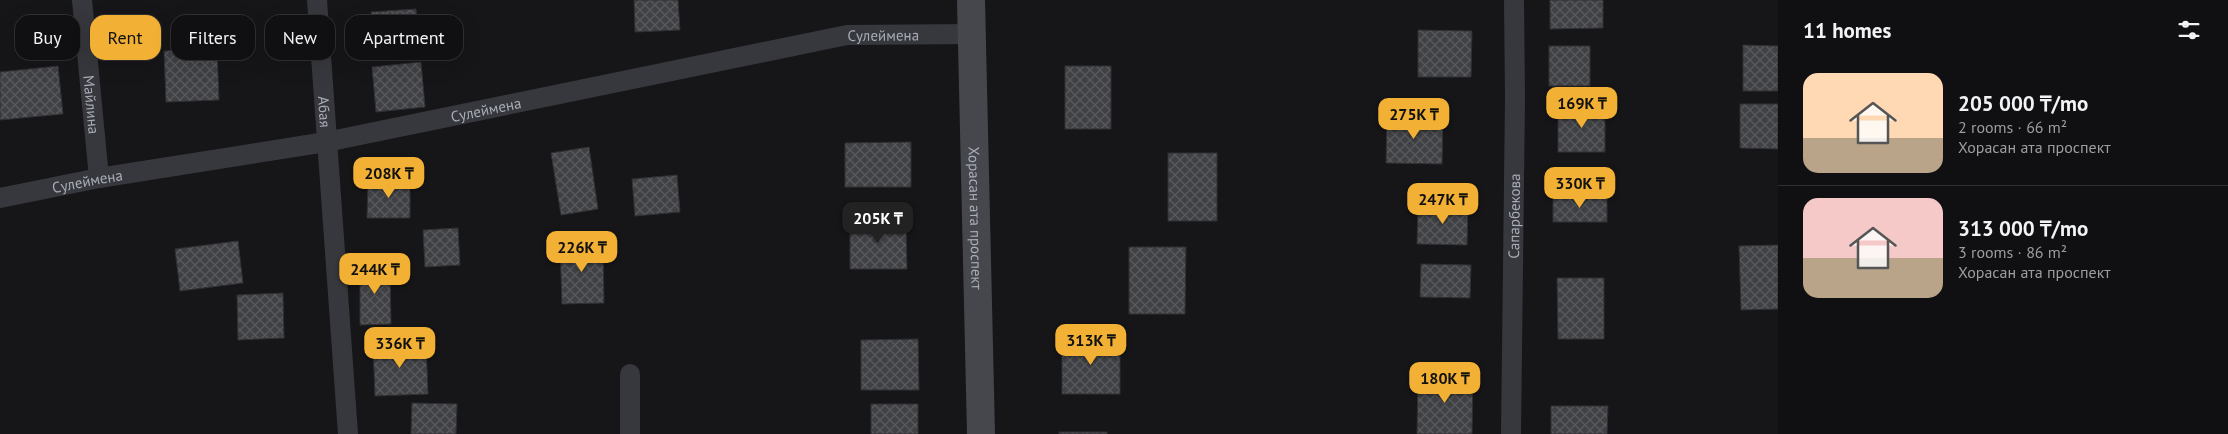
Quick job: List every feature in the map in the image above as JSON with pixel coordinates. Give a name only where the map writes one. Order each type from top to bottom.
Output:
[{"type":"main road","name":"Хорасан ата проспект","points":[[971,0],[982,434]]},
{"type":"street","name":"Майлина","points":[[82,0],[100,178]]},
{"type":"street","name":"Абая","points":[[317,0],[348,434]]},
{"type":"street","name":"Сапарбекова","points":[[1511,434],[1515,98],[1514,0]]},
{"type":"street","name":"Сулеймена","points":[[0,198],[100,178],[326,142],[847,35],[972,34]]},
{"type":"street","points":[[630,374],[630,434]]},
{"type":"building","points":[[634,0],[678,0],[680,30],[635,32]]},
{"type":"building","points":[[1550,0],[1603,0],[1603,28],[1550,29]]},
{"type":"building","points":[[416,9],[416,15],[371,15],[371,12]]},
{"type":"building","points":[[1418,30],[1472,31],[1471,77],[1418,77]]},
{"type":"building","points":[[1743,45],[1778,46],[1778,91],[1743,91]]},
{"type":"building","points":[[1549,46],[1590,46],[1590,86],[1549,86]]},
{"type":"building","points":[[164,51],[171,51],[171,60],[217,60],[219,100],[166,102]]},
{"type":"building","points":[[421,62],[425,107],[376,112],[372,67]]},
{"type":"building","points":[[58,66],[63,114],[0,120],[0,72]]},
{"type":"building","points":[[1065,66],[1111,66],[1111,129],[1065,129]]},
{"type":"building","points":[[1740,104],[1778,104],[1778,149],[1740,148]]},
{"type":"building","points":[[1558,106],[1605,106],[1605,152],[1558,152]]},
{"type":"building","points":[[1387,115],[1443,116],[1442,164],[1386,163]]},
{"type":"building","points":[[911,142],[911,187],[845,187],[845,143]]},
{"type":"building","points":[[589,147],[598,209],[561,215],[551,153]]},
{"type":"building","points":[[1168,153],[1217,153],[1217,221],[1168,221]]},
{"type":"building","points":[[677,175],[680,212],[635,216],[632,179]]},
{"type":"building","points":[[368,180],[410,180],[410,218],[367,218]]},
{"type":"building","points":[[1553,196],[1607,196],[1607,222],[1553,222]]},
{"type":"building","points":[[1418,206],[1468,206],[1467,245],[1417,244]]},
{"type":"building","points":[[850,219],[906,219],[907,269],[850,269]]},
{"type":"building","points":[[458,228],[460,265],[425,267],[423,230]]},
{"type":"building","points":[[238,241],[243,283],[180,291],[175,249]]},
{"type":"building","points":[[603,243],[604,303],[562,304],[560,244]]},
{"type":"building","points":[[1778,245],[1778,309],[1741,310],[1739,246]]},
{"type":"building","points":[[1129,247],[1186,247],[1185,314],[1129,314]]},
{"type":"building","points":[[390,264],[391,324],[360,325],[360,265]]},
{"type":"building","points":[[1421,264],[1471,265],[1470,298],[1420,297]]},
{"type":"building","points":[[1557,278],[1604,278],[1604,339],[1558,339]]},
{"type":"building","points":[[283,293],[284,338],[238,340],[237,295]]},
{"type":"building","points":[[1062,337],[1120,337],[1120,394],[1062,394]]},
{"type":"building","points":[[918,339],[919,390],[861,390],[861,340]]},
{"type":"building","points":[[426,343],[428,394],[375,396],[373,345]]},
{"type":"building","points":[[1418,373],[1473,374],[1472,434],[1417,434]]},
{"type":"building","points":[[412,403],[457,404],[456,434],[411,434]]},
{"type":"building","points":[[871,404],[918,404],[918,434],[871,434]]},
{"type":"building","points":[[1551,406],[1608,406],[1607,434],[1551,434]]},
{"type":"building","points":[[1059,432],[1107,432],[1107,434],[1059,434]]}]
